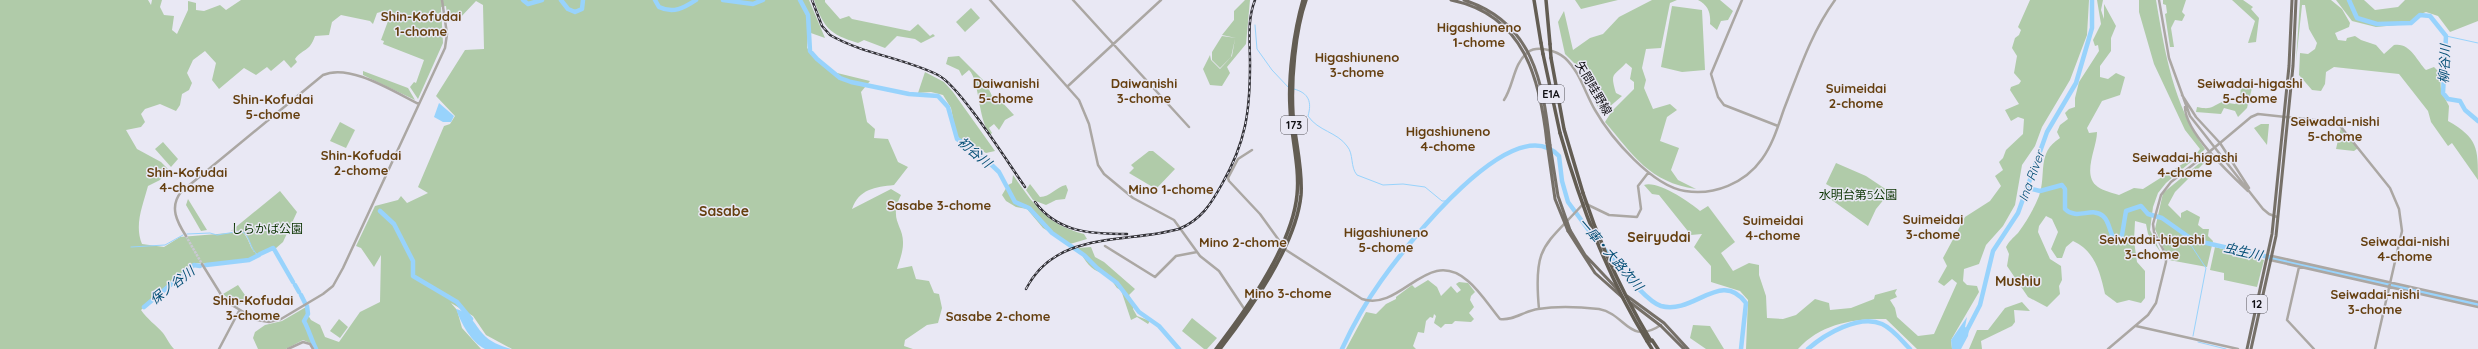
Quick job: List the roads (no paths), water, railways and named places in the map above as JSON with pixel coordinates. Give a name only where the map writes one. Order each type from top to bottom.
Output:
[{"type":"highway","name":"173","points":[[1282,247],[1292,222],[1297,195],[1290,92],[1297,29],[1303,0]]},
{"type":"highway","name":"173","points":[[1220,349],[1246,311],[1282,247],[1297,216],[1301,195],[1293,92],[1300,23],[1306,0]]},
{"type":"highway","name":"E1A","points":[[1534,0],[1543,54],[1560,133],[1577,190],[1601,252],[1621,295],[1650,341]]},
{"type":"highway","name":"E1A","points":[[1546,0],[1551,58],[1566,138],[1578,180],[1606,253],[1650,341],[1652,349]]},
{"type":"highway","name":"173","points":[[1216,349],[1246,311]]},
{"type":"highway","points":[[1650,341],[1657,349]]},
{"type":"main road","points":[[1451,0],[1470,5],[1494,18],[1512,35],[1526,54],[1540,98],[1549,144]]},
{"type":"main road","points":[[1464,0],[1484,8],[1501,19],[1529,52],[1539,81],[1549,144],[1555,199],[1569,231],[1583,257],[1607,285],[1662,325],[1688,349]]},
{"type":"main road","name":"12","points":[[2251,349],[2276,217],[2286,116],[2294,0]]},
{"type":"main road","name":"12","points":[[2247,349],[2269,260]]},
{"type":"main road","points":[[1662,325],[1684,349]]},
{"type":"street","points":[[202,264],[220,295],[238,310],[259,321],[275,321],[323,294],[333,286],[346,262],[446,42],[442,0]]},
{"type":"street","points":[[990,0],[1068,86],[1085,113],[1094,153],[1104,174],[1129,195],[1174,220],[1197,252],[1219,271],[1246,311]]},
{"type":"street","points":[[1073,0],[1189,127]]},
{"type":"street","points":[[1068,86],[1161,0]]},
{"type":"street","points":[[1742,0],[1711,74],[1718,97],[1724,105],[1778,126]]},
{"type":"street","name":"矢問畦野線","points":[[1529,52],[1540,49],[1553,51],[1564,58],[1574,69],[1601,119],[1648,173],[1668,186],[1685,191],[1708,192],[1738,181],[1754,168],[1766,152],[1778,126],[1812,38],[1835,0]]},
{"type":"street","points":[[2159,0],[2169,58],[2185,106],[2190,116],[2253,196]]},
{"type":"street","points":[[1504,100],[1515,70],[1529,52]]},
{"type":"street","points":[[186,236],[174,213],[175,202],[181,192],[323,75],[335,71],[353,73],[419,104]]},
{"type":"street","points":[[2179,90],[2196,117],[2220,143],[2253,196]]},
{"type":"street","points":[[2185,106],[2185,113],[2189,122],[2209,152],[2269,214],[2276,217]]},
{"type":"street","points":[[2108,349],[2136,326],[2156,303],[2166,262],[2166,254],[2154,232],[2153,224],[2160,195],[2170,182],[2251,117],[2258,114],[2286,116],[2337,124],[2390,188],[2399,209],[2402,231],[2392,282],[2375,349]]},
{"type":"street","points":[[1252,150],[1238,159],[1228,180],[1260,214],[1282,247],[1362,300],[1379,302],[1428,272],[1438,270],[1468,281],[1500,319],[1506,320],[1539,309],[1600,310],[1611,313],[1637,332],[1649,332],[1662,325]]},
{"type":"street","points":[[1539,309],[1537,281],[1538,261],[1546,244],[1584,203],[1588,203],[1605,214],[1628,218],[1637,217],[1641,209],[1638,186],[1648,173]]},
{"type":"street","points":[[1105,246],[1155,277],[1176,256],[1197,252]]},
{"type":"street","points":[[2270,255],[2478,302]]},
{"type":"street","points":[[2269,260],[2478,307]]},
{"type":"street","points":[[2299,267],[2287,320],[2314,349]]},
{"type":"street","points":[[219,349],[238,310]]},
{"type":"street","points":[[2136,326],[2238,349]]},
{"type":"street","points":[[288,349],[303,342],[310,344],[313,349]]},
{"type":"water","points":[[439,103],[454,116],[451,122],[443,122],[434,117]]},
{"type":"water","points":[[456,309],[469,316],[483,334],[489,339],[511,349],[485,349],[480,346],[467,332]]},
{"type":"water","points":[[1967,317],[1965,327],[1969,329],[1968,336],[1961,349],[1952,349],[1951,340]]},
{"type":"waterway","name":"初谷川","points":[[523,0],[528,4],[542,0]]},
{"type":"waterway","name":"初谷川","points":[[561,0],[568,9],[575,12],[582,9],[583,0]]},
{"type":"waterway","name":"初谷川","points":[[655,0],[659,7],[669,10],[683,8],[696,0]]},
{"type":"waterway","name":"初谷川","points":[[723,0],[753,4],[763,0]]},
{"type":"waterway","name":"初谷川","points":[[800,0],[808,15],[810,51],[817,59],[840,78],[851,82],[909,94],[938,96],[948,107],[957,139],[977,151],[999,172],[1015,202],[1029,208],[1052,233],[1084,255],[1097,268],[1117,283],[1139,312],[1159,326],[1179,349]]},
{"type":"waterway","name":"Ina River","points":[[1965,334],[1980,305],[1993,251],[2018,213],[2047,132],[2076,83],[2092,28],[2092,0]]},
{"type":"waterway","name":"柳谷川","points":[[2349,0],[2357,18],[2377,24],[2411,23],[2420,15],[2430,16],[2446,36],[2443,93],[2448,99],[2460,101],[2465,110],[2478,121]]},
{"type":"waterway","points":[[1255,25],[1257,49],[1272,70],[1289,88]]},
{"type":"waterway","points":[[2446,36],[2478,43]]},
{"type":"waterway","points":[[1294,89],[1303,93],[1308,99],[1310,106],[1308,116],[1312,121],[1343,141],[1347,146],[1351,153],[1353,168],[1357,175],[1383,185],[1403,184],[1425,187],[1442,201],[1448,201]]},
{"type":"waterway","name":"一庫・大路次川","points":[[1342,349],[1355,322],[1370,297],[1412,240],[1462,187],[1489,165],[1515,150],[1539,146],[1559,156],[1562,181],[1568,202],[1596,240]]},
{"type":"waterway","name":"虫生川","points":[[2028,188],[2040,191],[2062,185],[2065,189],[2065,209],[2074,214],[2099,213],[2107,221],[2114,238],[2120,238],[2122,235],[2126,211],[2141,206],[2148,214],[2162,218],[2193,240],[2478,304]]},
{"type":"waterway","points":[[380,211],[394,224],[413,261],[413,276],[457,302],[471,319]]},
{"type":"waterway","points":[[187,234],[210,233],[217,235],[241,231],[247,236],[253,249],[258,255]]},
{"type":"waterway","points":[[2183,233],[2206,268],[2193,336]]},
{"type":"waterway","points":[[131,247],[165,245],[183,235]]},
{"type":"waterway","name":"保ノ谷川","points":[[260,254],[273,248]]},
{"type":"waterway","name":"保ノ谷川","points":[[274,249],[293,282]]},
{"type":"waterway","name":"一庫・大路次川","points":[[1605,250],[1639,290],[1654,303],[1661,306],[1673,307],[1685,305],[1717,291],[1727,290],[1737,294],[1746,303],[1741,349]]},
{"type":"waterway","name":"保ノ谷川","points":[[206,265],[249,260],[259,255]]},
{"type":"waterway","name":"保ノ谷川","points":[[144,307],[194,265],[200,266]]},
{"type":"waterway","name":"保ノ谷川","points":[[295,285],[299,292]]},
{"type":"waterway","name":"保ノ谷川","points":[[301,295],[305,303]]},
{"type":"waterway","name":"保ノ谷川","points":[[307,306],[308,314],[304,321],[316,349]]},
{"type":"waterway","name":"一庫・大路次川","points":[[1808,349],[1824,337],[1843,327],[1863,322],[1873,322],[1886,326],[1894,332],[1910,349]]},
{"type":"waterway","points":[[2198,342],[2226,349]]},
{"type":"tunnel","points":[[186,236],[202,264]]},
{"type":"railway","points":[[812,0],[822,26],[830,35],[856,47],[925,69],[938,75],[947,82],[971,109],[1025,187]]},
{"type":"railway","points":[[1026,289],[1039,270],[1055,257],[1073,248],[1094,242],[1179,229],[1193,221],[1205,211],[1230,169],[1245,126],[1250,81],[1250,23],[1252,8],[1255,0]]},
{"type":"railway","points":[[1035,202],[1054,220],[1076,230],[1127,234]]},
{"type":"district","name":"Shin-Kofudai 1-chome","points":[[421,24]]},
{"type":"district","name":"Higashiuneno 1-chome","points":[[1479,34]]},
{"type":"district","name":"Higashiuneno 3-chome","points":[[1357,64]]},
{"type":"district","name":"Daiwanishi 5-chome","points":[[1006,90]]},
{"type":"district","name":"Daiwanishi 3-chome","points":[[1144,90]]},
{"type":"district","name":"Seiwadai-higashi 5-chome","points":[[2250,90]]},
{"type":"district","name":"Suimeidai 2-chome","points":[[1856,96]]},
{"type":"district","name":"Shin-Kofudai 5-chome","points":[[273,106]]},
{"type":"district","name":"Seiwadai-nishi 5-chome","points":[[2335,128]]},
{"type":"district","name":"Higashiuneno 4-chome","points":[[1448,138]]},
{"type":"district","name":"Shin-Kofudai 2-chome","points":[[361,162]]},
{"type":"district","name":"Seiwadai-higashi 4-chome","points":[[2185,164]]},
{"type":"district","name":"Shin-Kofudai 4-chome","points":[[187,180]]},
{"type":"district","name":"Mino 1-chome","points":[[1171,189]]},
{"type":"district","name":"Sasabe 3-chome","points":[[939,205]]},
{"type":"district","name":"Sasabe","points":[[724,211]]},
{"type":"district","name":"Suimeidai 3-chome","points":[[1933,226]]},
{"type":"district","name":"Suimeidai 4-chome","points":[[1773,228]]},
{"type":"district","name":"Seiryudai","points":[[1659,237]]},
{"type":"district","name":"Higashiuneno 5-chome","points":[[1386,240]]},
{"type":"district","name":"Mino 2-chome","points":[[1243,242]]},
{"type":"district","name":"Seiwadai-higashi 3-chome","points":[[2152,246]]},
{"type":"district","name":"Seiwadai-nishi 4-chome","points":[[2405,248]]},
{"type":"district","name":"Mushiu","points":[[2018,281]]},
{"type":"district","name":"Mino 3-chome","points":[[1288,293]]},
{"type":"district","name":"Seiwadai-nishi 3-chome","points":[[2375,302]]},
{"type":"district","name":"Shin-Kofudai 3-chome","points":[[253,308]]},
{"type":"district","name":"Sasabe 2-chome","points":[[998,316]]},
{"type":"park label","name":"水明台第5公園","points":[[1858,194]]},
{"type":"park label","name":"しらかば公園","points":[[267,228]]}]
